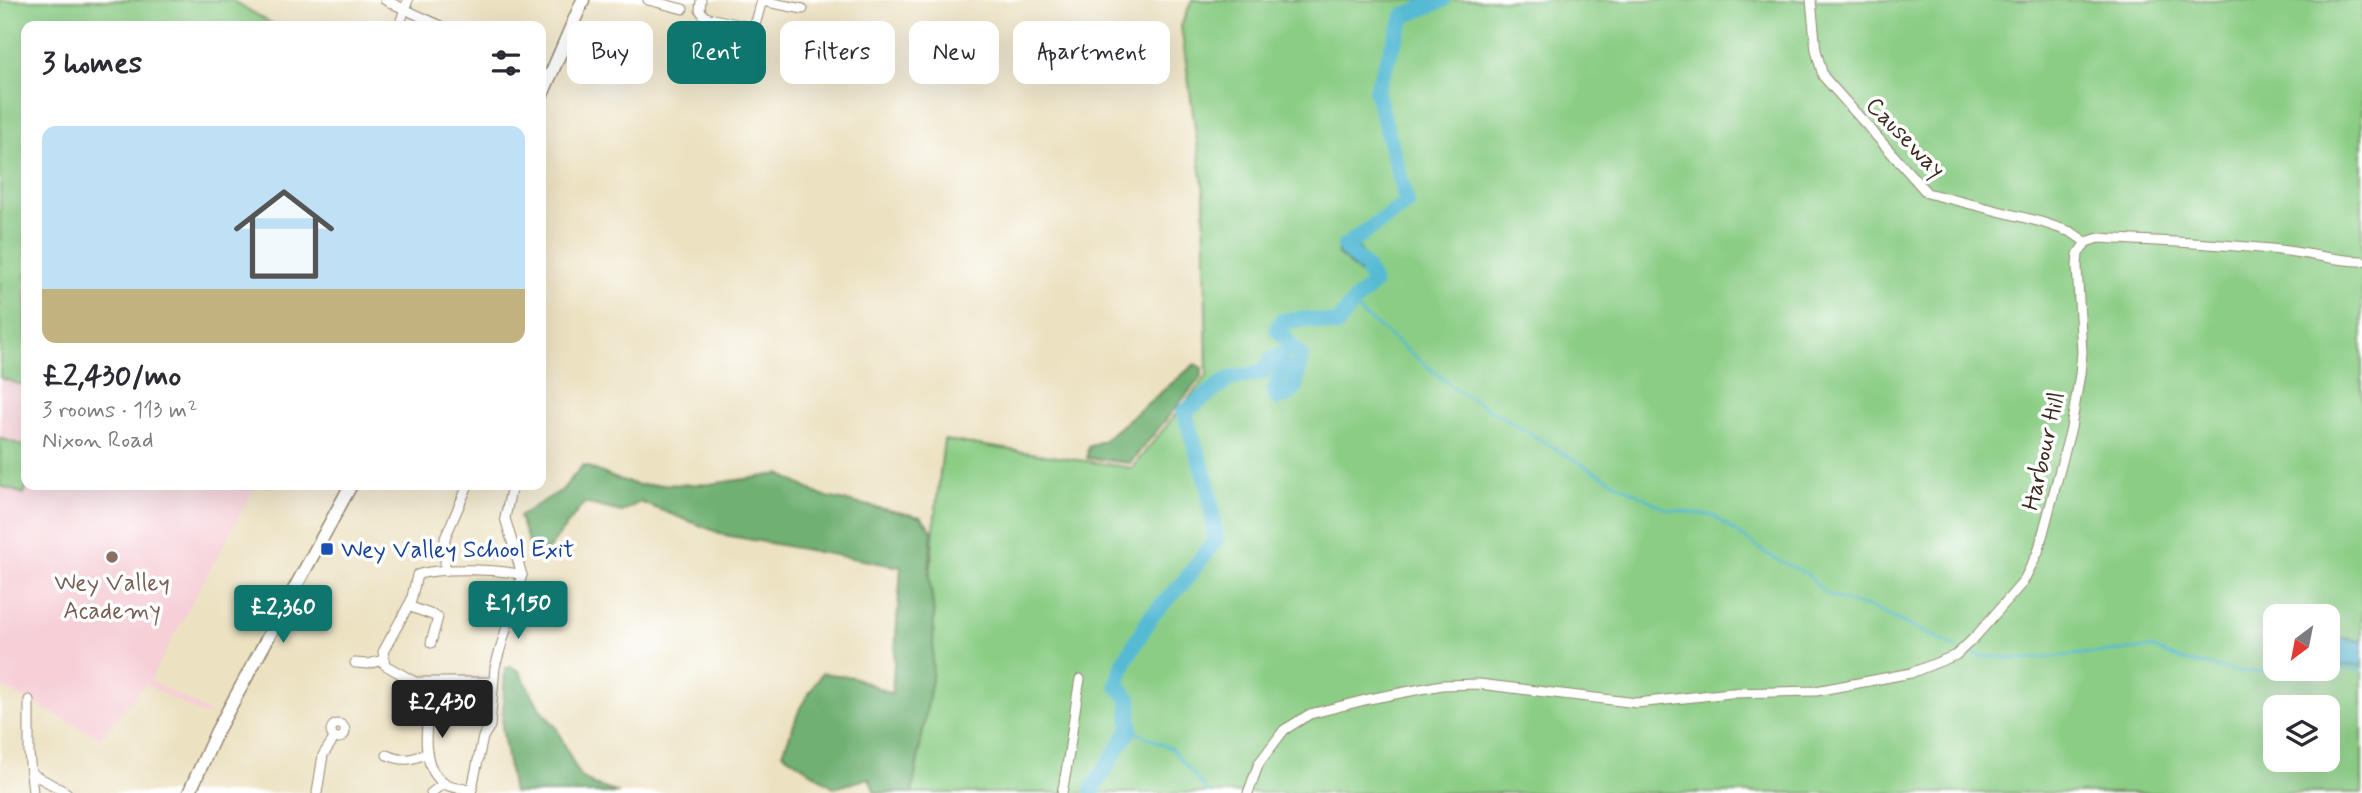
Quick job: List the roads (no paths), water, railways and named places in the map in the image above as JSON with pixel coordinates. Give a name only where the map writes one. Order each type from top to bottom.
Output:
[{"type":"main road","points":[[546,73],[583,0]]},
{"type":"main road","points":[[189,793],[217,732],[348,490]]},
{"type":"street","points":[[385,0],[406,5],[433,21]]},
{"type":"street","points":[[648,0],[683,9]]},
{"type":"street","points":[[701,0],[702,14],[750,27],[756,22],[762,0],[803,9]]},
{"type":"street","name":"Causeway","points":[[1811,0],[1816,50],[1823,76],[1927,193],[2041,222],[2071,232],[2086,242]]},
{"type":"street","points":[[2086,242],[2099,238],[2240,247],[2362,261]]},
{"type":"street","name":"Harbour Hill","points":[[1248,793],[1259,763],[1283,730],[1326,708],[1369,699],[1442,685],[1479,684],[1637,703],[1731,692],[1816,691],[1911,673],[1959,653],[2023,582],[2038,552],[2071,428],[2078,385],[2082,352],[2077,266],[2078,254],[2086,242]]},
{"type":"street","points":[[445,571],[445,538],[466,490]]},
{"type":"street","points":[[432,683],[427,753],[432,769],[444,783],[471,791],[483,737],[490,726],[495,667],[522,575],[505,518],[511,490]]},
{"type":"street","points":[[494,682],[415,682],[385,665],[383,652],[408,606],[417,575],[427,571],[508,571],[522,575]]},
{"type":"street","points":[[408,606],[438,617],[431,643]]},
{"type":"street","points":[[355,663],[368,664],[383,660]]},
{"type":"street","points":[[1062,793],[1071,751],[1070,732],[1080,679]]},
{"type":"street","points":[[29,700],[33,793]]},
{"type":"street","points":[[317,793],[323,755],[335,737]]},
{"type":"street","points":[[387,755],[400,761],[413,760],[427,753]]},
{"type":"street","points":[[31,774],[66,793]]},
{"type":"street","points":[[431,793],[444,783]]},
{"type":"water","points":[[1352,239],[1371,265],[1360,274],[1338,254],[1338,245]]},
{"type":"water","points":[[2340,638],[2362,641],[2362,666],[2340,665]]},
{"type":"waterway","points":[[1093,793],[1092,790],[1130,729],[1129,699],[1117,685],[1125,660],[1152,615],[1183,583],[1216,539],[1208,486],[1184,412],[1229,379],[1263,372],[1272,359],[1280,356],[1284,367],[1274,391],[1278,398],[1287,396],[1295,387],[1301,357],[1277,329],[1282,321],[1308,319],[1337,325],[1351,305],[1373,284],[1367,269],[1345,246],[1407,203],[1376,90],[1404,16],[1443,0]]},
{"type":"waterway","points":[[1351,305],[1457,390],[1595,472],[1666,509],[1713,516],[1772,557],[1807,574],[1825,593],[1872,608],[1958,648]]},
{"type":"waterway","points":[[1965,650],[1980,656],[2024,659],[2151,648],[2185,661],[2243,672],[2263,671]]},
{"type":"waterway","points":[[2340,669],[2362,670]]},
{"type":"waterway","points":[[1130,729],[1172,749],[1209,793]]},
{"type":"place","name":"Wey Valley School Exit","points":[[327,549]]},
{"type":"place","name":"Wey Valley Academy","points":[[112,557]]}]
